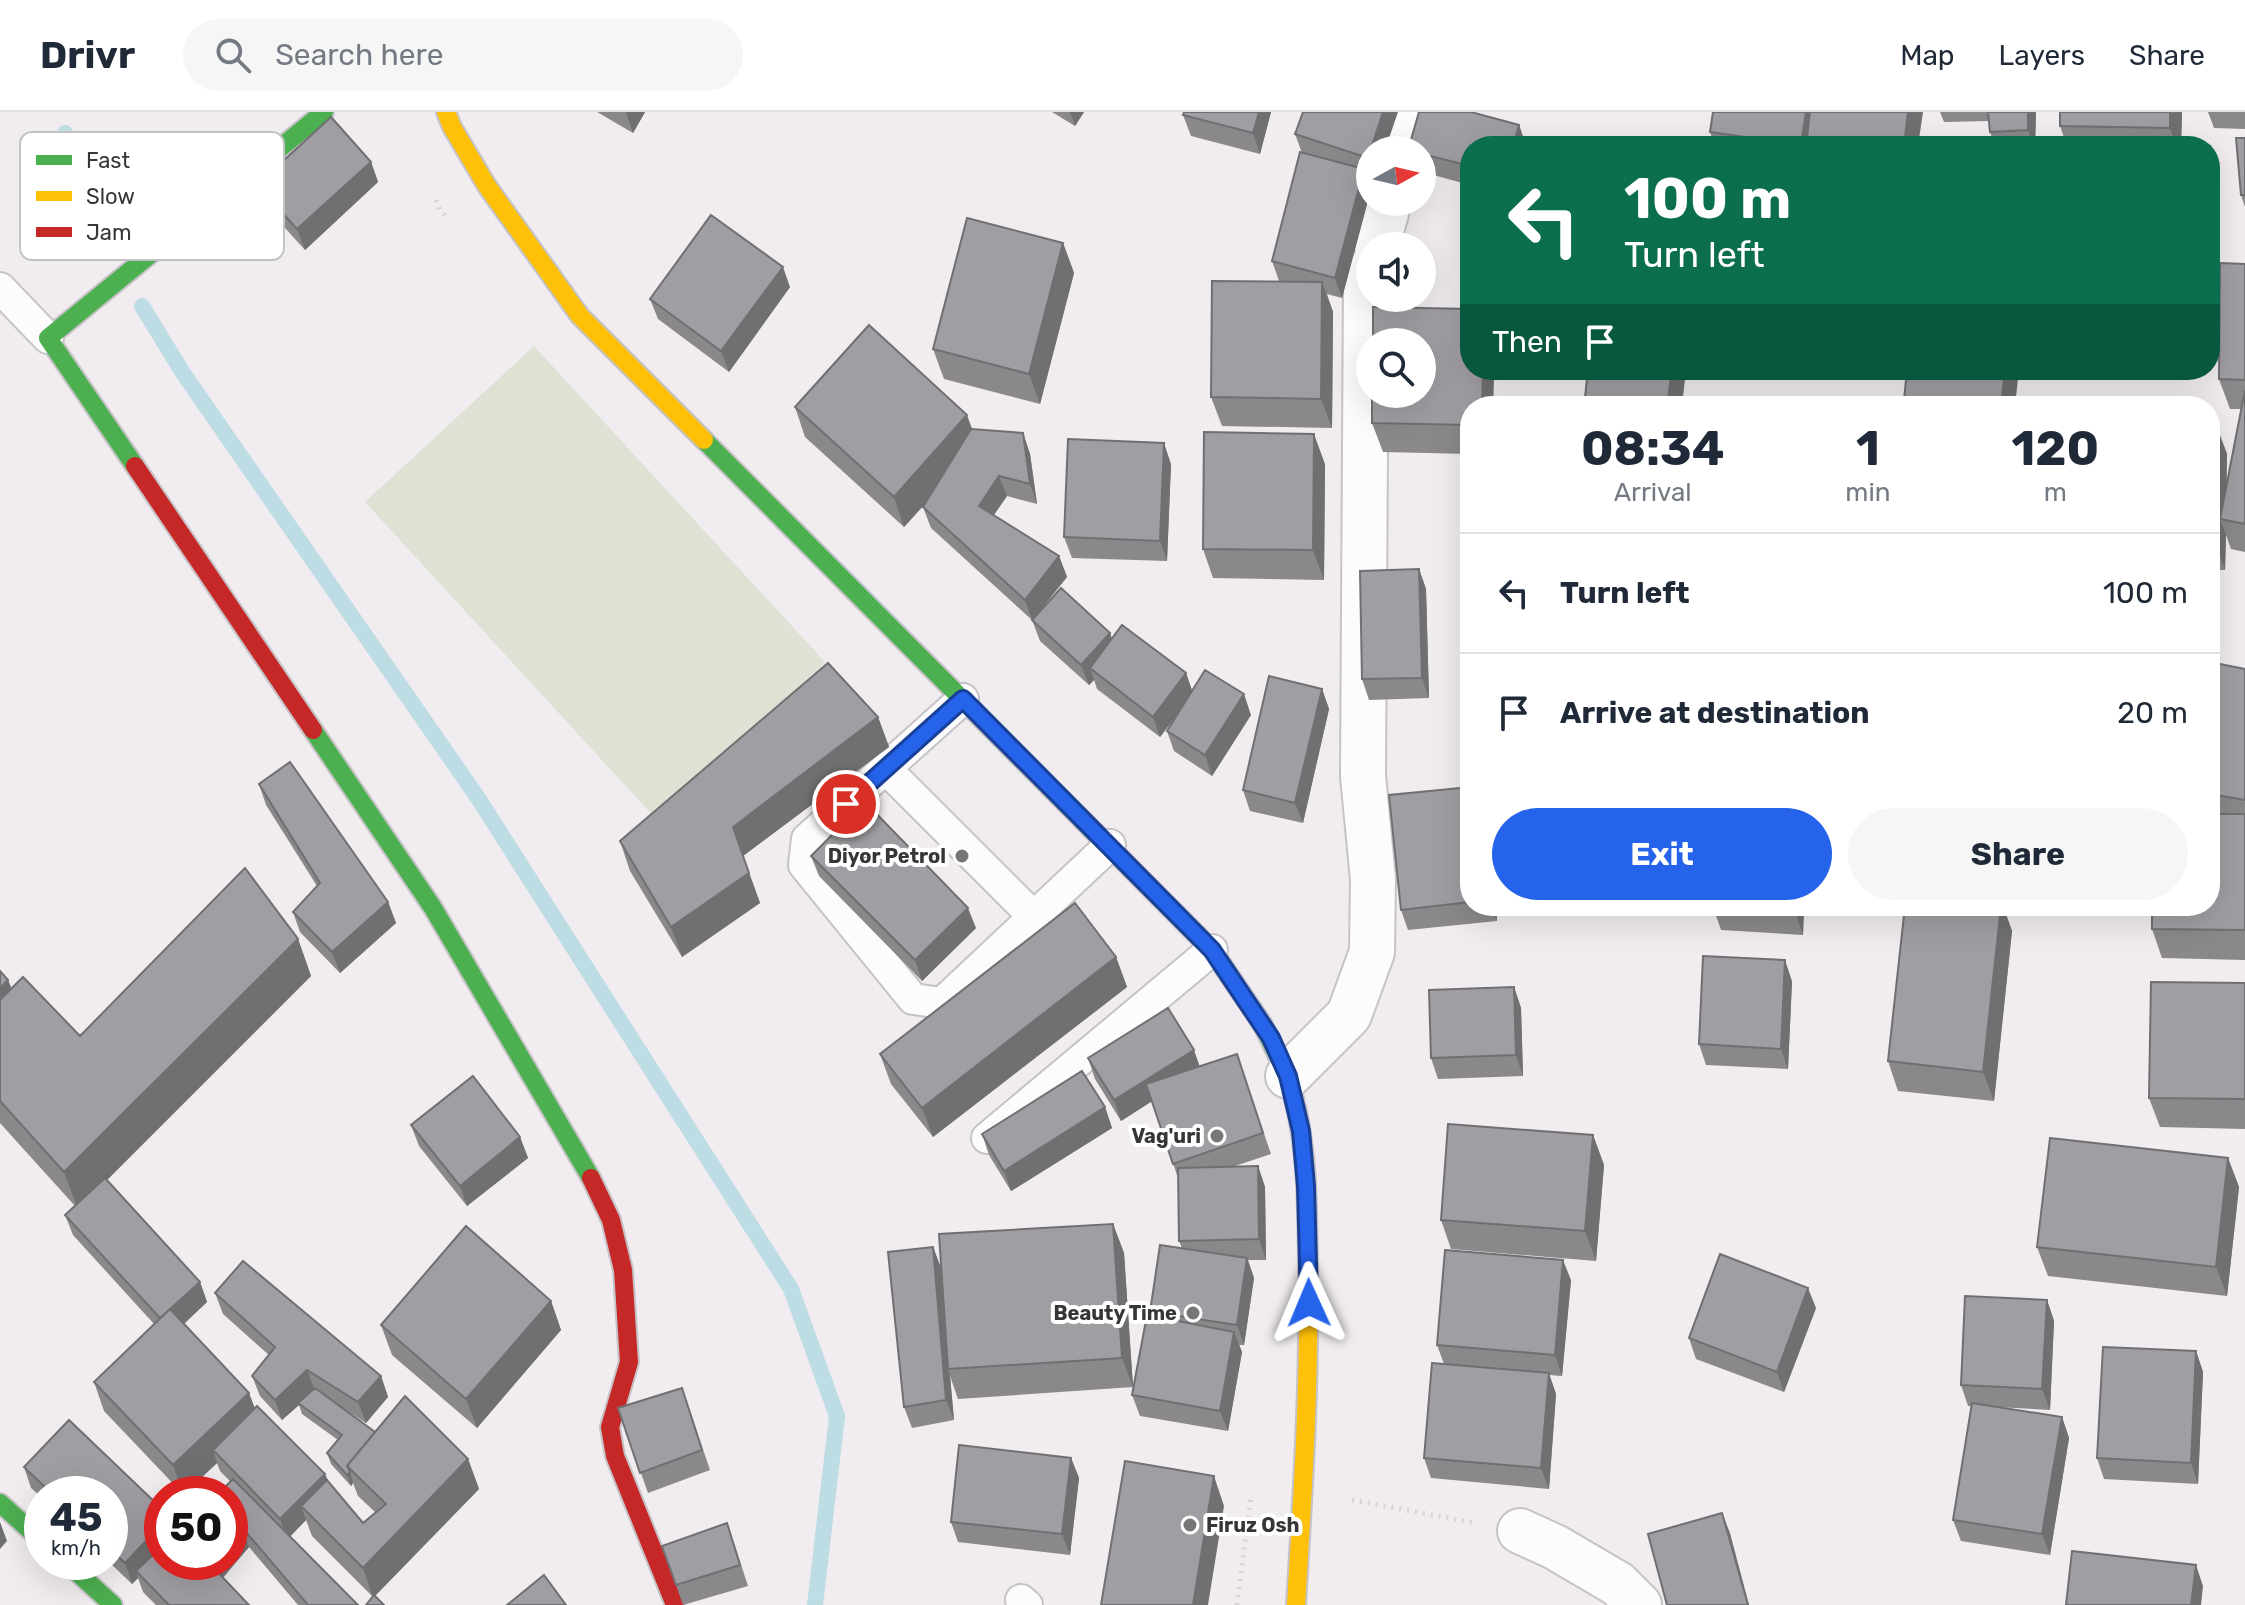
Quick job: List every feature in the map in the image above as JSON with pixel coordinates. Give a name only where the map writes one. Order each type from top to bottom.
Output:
[{"type":"main road","points":[[284,145],[324,112]]},
{"type":"main road","points":[[446,112],[487,186],[580,316],[1212,950],[1271,1038],[1288,1076],[1301,1131],[1306,1186],[1309,1303],[1304,1491],[1296,1605]]},
{"type":"main road","points":[[143,260],[48,338],[433,908],[592,1181],[611,1220],[623,1270],[629,1362],[610,1427],[615,1456],[675,1605]]},
{"type":"main road","points":[[0,1503],[24,1525]]},
{"type":"main road","points":[[86,1580],[113,1605]]},
{"type":"street","points":[[1408,136],[1415,112]]},
{"type":"street","points":[[1288,1076],[1349,1015],[1372,952],[1373,879],[1363,776],[1366,312]]},
{"type":"street","points":[[1520,1531],[1555,1547],[1618,1584],[1639,1605]]},
{"type":"lane","points":[[0,288],[48,338]]},
{"type":"lane","points":[[963,699],[807,839],[804,865],[913,999],[942,1003],[1110,845]]},
{"type":"lane","points":[[886,769],[1034,917]]},
{"type":"lane","points":[[986,1138],[1212,950]]},
{"type":"path","points":[[1304,1491],[1520,1531]]},
{"type":"shaded area","points":[[534,346],[825,662],[656,819],[365,502]]},
{"type":"building","points":[[1184,112],[1259,112],[1253,133],[1183,115]]},
{"type":"building","points":[[1303,112],[1383,112],[1375,136],[1356,136],[1356,154],[1295,134]]},
{"type":"building","points":[[1419,112],[1471,112],[1519,125],[1516,136],[1460,136],[1460,164],[1436,158],[1436,136],[1412,136]]},
{"type":"building","points":[[1713,112],[1806,112],[1802,136],[1738,136],[1710,132]]},
{"type":"building","points":[[1810,112],[1908,112],[1905,136],[1807,136]]},
{"type":"building","points":[[1988,112],[2028,112],[2028,130],[1990,132]]},
{"type":"building","points":[[2060,112],[2170,112],[2170,128],[2060,126]]},
{"type":"building","points":[[331,117],[371,162],[297,229],[284,215],[284,160]]},
{"type":"building","points":[[2236,138],[2245,138],[2245,195],[2241,195]]},
{"type":"building","points":[[1300,152],[1356,167],[1356,199],[1335,278],[1272,261]]},
{"type":"building","points":[[711,215],[783,267],[721,351],[650,299]]},
{"type":"building","points":[[967,218],[1063,243],[1029,374],[933,349]]},
{"type":"building","points":[[2220,263],[2245,264],[2245,380],[2220,379]]},
{"type":"building","points":[[1212,281],[1322,282],[1321,399],[1211,397]]},
{"type":"building","points":[[1460,309],[1460,380],[1483,380],[1482,396],[1460,396],[1460,425],[1372,423],[1372,408],[1436,408],[1436,328],[1373,328],[1373,312]]},
{"type":"building","points":[[869,325],[967,415],[894,497],[795,407]]},
{"type":"building","points":[[1587,380],[1671,380],[1668,396],[1585,396]]},
{"type":"building","points":[[1906,380],[2004,380],[2002,396],[1904,396]]},
{"type":"building","points":[[2245,390],[2245,524],[2220,519]]},
{"type":"building","points":[[971,429],[1023,433],[1030,484],[999,476],[979,506],[1059,556],[1025,600],[923,507]]},
{"type":"building","points":[[1204,432],[1314,434],[1313,550],[1203,549]]},
{"type":"building","points":[[1068,439],[1164,443],[1160,541],[1064,537]]},
{"type":"building","points":[[1419,569],[1422,678],[1362,679],[1360,571]]},
{"type":"building","points":[[1061,588],[1110,633],[1081,665],[1032,620]]},
{"type":"building","points":[[1122,625],[1186,673],[1153,717],[1090,668]]},
{"type":"building","points":[[828,663],[878,717],[733,827],[749,873],[671,927],[620,841]]},
{"type":"building","points":[[2220,664],[2245,669],[2245,800],[2220,796]]},
{"type":"building","points":[[1205,670],[1244,694],[1205,755],[1167,731]]},
{"type":"building","points":[[1269,676],[1322,689],[1295,803],[1243,790]]},
{"type":"building","points":[[290,762],[388,902],[332,952],[293,912],[320,883],[259,784]]},
{"type":"building","points":[[1460,788],[1460,903],[1401,910],[1389,795]]},
{"type":"building","points":[[865,802],[968,908],[915,960],[811,856]]},
{"type":"building","points":[[2220,814],[2245,814],[2245,930],[2152,929],[2152,916],[2220,916]]},
{"type":"building","points":[[245,868],[298,939],[64,1172],[0,1101],[0,1000],[23,977],[80,1036]]},
{"type":"building","points":[[1075,903],[1116,957],[922,1108],[880,1054]]},
{"type":"building","points":[[1904,916],[2000,916],[1983,1072],[1888,1061]]},
{"type":"building","points":[[1703,956],[1785,960],[1781,1049],[1699,1044]]},
{"type":"building","points":[[0,971],[8,980],[0,988]]},
{"type":"building","points":[[2151,982],[2245,983],[2245,1099],[2149,1098]]},
{"type":"building","points":[[1514,987],[1516,1055],[1431,1058],[1429,990]]},
{"type":"building","points":[[1168,1008],[1194,1050],[1114,1100],[1088,1058]]},
{"type":"building","points":[[1237,1054],[1263,1133],[1173,1164],[1146,1084]]},
{"type":"building","points":[[1082,1071],[1105,1107],[1004,1171],[982,1134]]},
{"type":"building","points":[[473,1076],[520,1137],[460,1186],[411,1125]]},
{"type":"building","points":[[1448,1124],[1593,1135],[1585,1231],[1441,1220]]},
{"type":"building","points":[[2050,1138],[2228,1158],[2216,1267],[2037,1247]]},
{"type":"building","points":[[1258,1166],[1259,1239],[1179,1241],[1178,1168]]},
{"type":"building","points":[[105,1178],[200,1282],[160,1318],[65,1215]]},
{"type":"building","points":[[1113,1224],[1122,1358],[948,1369],[939,1234]]},
{"type":"building","points":[[466,1226],[551,1301],[466,1399],[381,1325]]},
{"type":"building","points":[[1160,1245],[1247,1258],[1237,1325],[1150,1312]]},
{"type":"building","points":[[933,1247],[946,1400],[904,1407],[888,1252]]},
{"type":"building","points":[[1445,1250],[1563,1260],[1555,1355],[1437,1345]]},
{"type":"building","points":[[1720,1254],[1808,1288],[1777,1372],[1689,1338]]},
{"type":"building","points":[[243,1261],[381,1376],[358,1402],[307,1370],[275,1400],[252,1376],[275,1347],[215,1293]]},
{"type":"building","points":[[1965,1296],[2047,1300],[2042,1389],[1961,1385]]},
{"type":"building","points":[[170,1309],[249,1393],[173,1465],[94,1382]]},
{"type":"building","points":[[1147,1315],[1234,1332],[1220,1411],[1132,1395]]},
{"type":"building","points":[[2103,1347],[2196,1351],[2191,1463],[2097,1458]]},
{"type":"building","points":[[1432,1363],[1549,1373],[1541,1468],[1424,1458]]},
{"type":"building","points":[[315,1388],[375,1432],[347,1466],[350,1472],[347,1475],[327,1453],[342,1435],[298,1403]]},
{"type":"building","points":[[682,1388],[702,1450],[640,1473],[618,1408]]},
{"type":"building","points":[[405,1396],[468,1459],[363,1568],[301,1506],[327,1480],[363,1523],[386,1504],[347,1466]]},
{"type":"building","points":[[1972,1403],[2062,1417],[2042,1534],[1953,1520]]},
{"type":"building","points":[[257,1406],[325,1474],[280,1519],[248,1486],[248,1476],[238,1476],[213,1450]]},
{"type":"building","points":[[69,1420],[128,1476],[33,1476],[24,1467]]},
{"type":"building","points":[[959,1445],[1071,1458],[1062,1534],[951,1522]]},
{"type":"building","points":[[1125,1461],[1214,1476],[1193,1605],[1101,1605]]},
{"type":"building","points":[[128,1476],[144,1492],[144,1543],[128,1560]]},
{"type":"building","points":[[248,1494],[358,1605],[308,1605],[248,1534]]},
{"type":"building","points":[[1722,1513],[1748,1605],[1667,1605],[1648,1534]]},
{"type":"building","points":[[727,1523],[740,1565],[676,1585],[662,1546]]},
{"type":"building","points":[[2072,1551],[2196,1565],[2191,1605],[2066,1605]]},
{"type":"building","points":[[144,1563],[144,1579],[136,1571]]},
{"type":"building","points":[[544,1575],[566,1605],[507,1605]]},
{"type":"building","points":[[145,1580],[225,1580],[249,1605],[169,1605]]},
{"type":"building","points":[[374,1595],[384,1605],[366,1605]]},
{"type":"waterway","points":[[142,306],[183,373],[478,798],[791,1289],[837,1416],[815,1605]]},
{"type":"traffic: fast","points":[[284,145],[324,112]]},
{"type":"traffic: fast","points":[[135,466],[48,338],[143,260]]},
{"type":"traffic: fast","points":[[704,440],[1212,950],[1263,1025],[1287,1075]]},
{"type":"traffic: fast","points":[[313,730],[433,908],[591,1178]]},
{"type":"traffic: fast","points":[[0,1503],[24,1525]]},
{"type":"traffic: fast","points":[[86,1580],[113,1605]]},
{"type":"traffic: slow","points":[[446,112],[487,186],[580,316],[704,440]]},
{"type":"traffic: slow","points":[[1287,1075],[1303,1145],[1308,1239],[1307,1391],[1296,1605]]},
{"type":"traffic: jam","points":[[135,466],[313,730]]},
{"type":"traffic: jam","points":[[591,1178],[611,1220],[623,1270],[629,1362],[610,1427],[615,1456],[675,1605]]},
{"type":"place","name":"Diyor Petrol","points":[[962,856]]},
{"type":"place","name":"Vag'uri","points":[[1217,1136]]},
{"type":"place","name":"Beauty Time","points":[[1193,1313]]},
{"type":"place","name":"Firuz Osh","points":[[1190,1525]]},
{"type":"route","points":[[846,804],[963,699],[1212,950],[1271,1038],[1288,1076],[1301,1131],[1306,1186],[1309,1303]]}]
